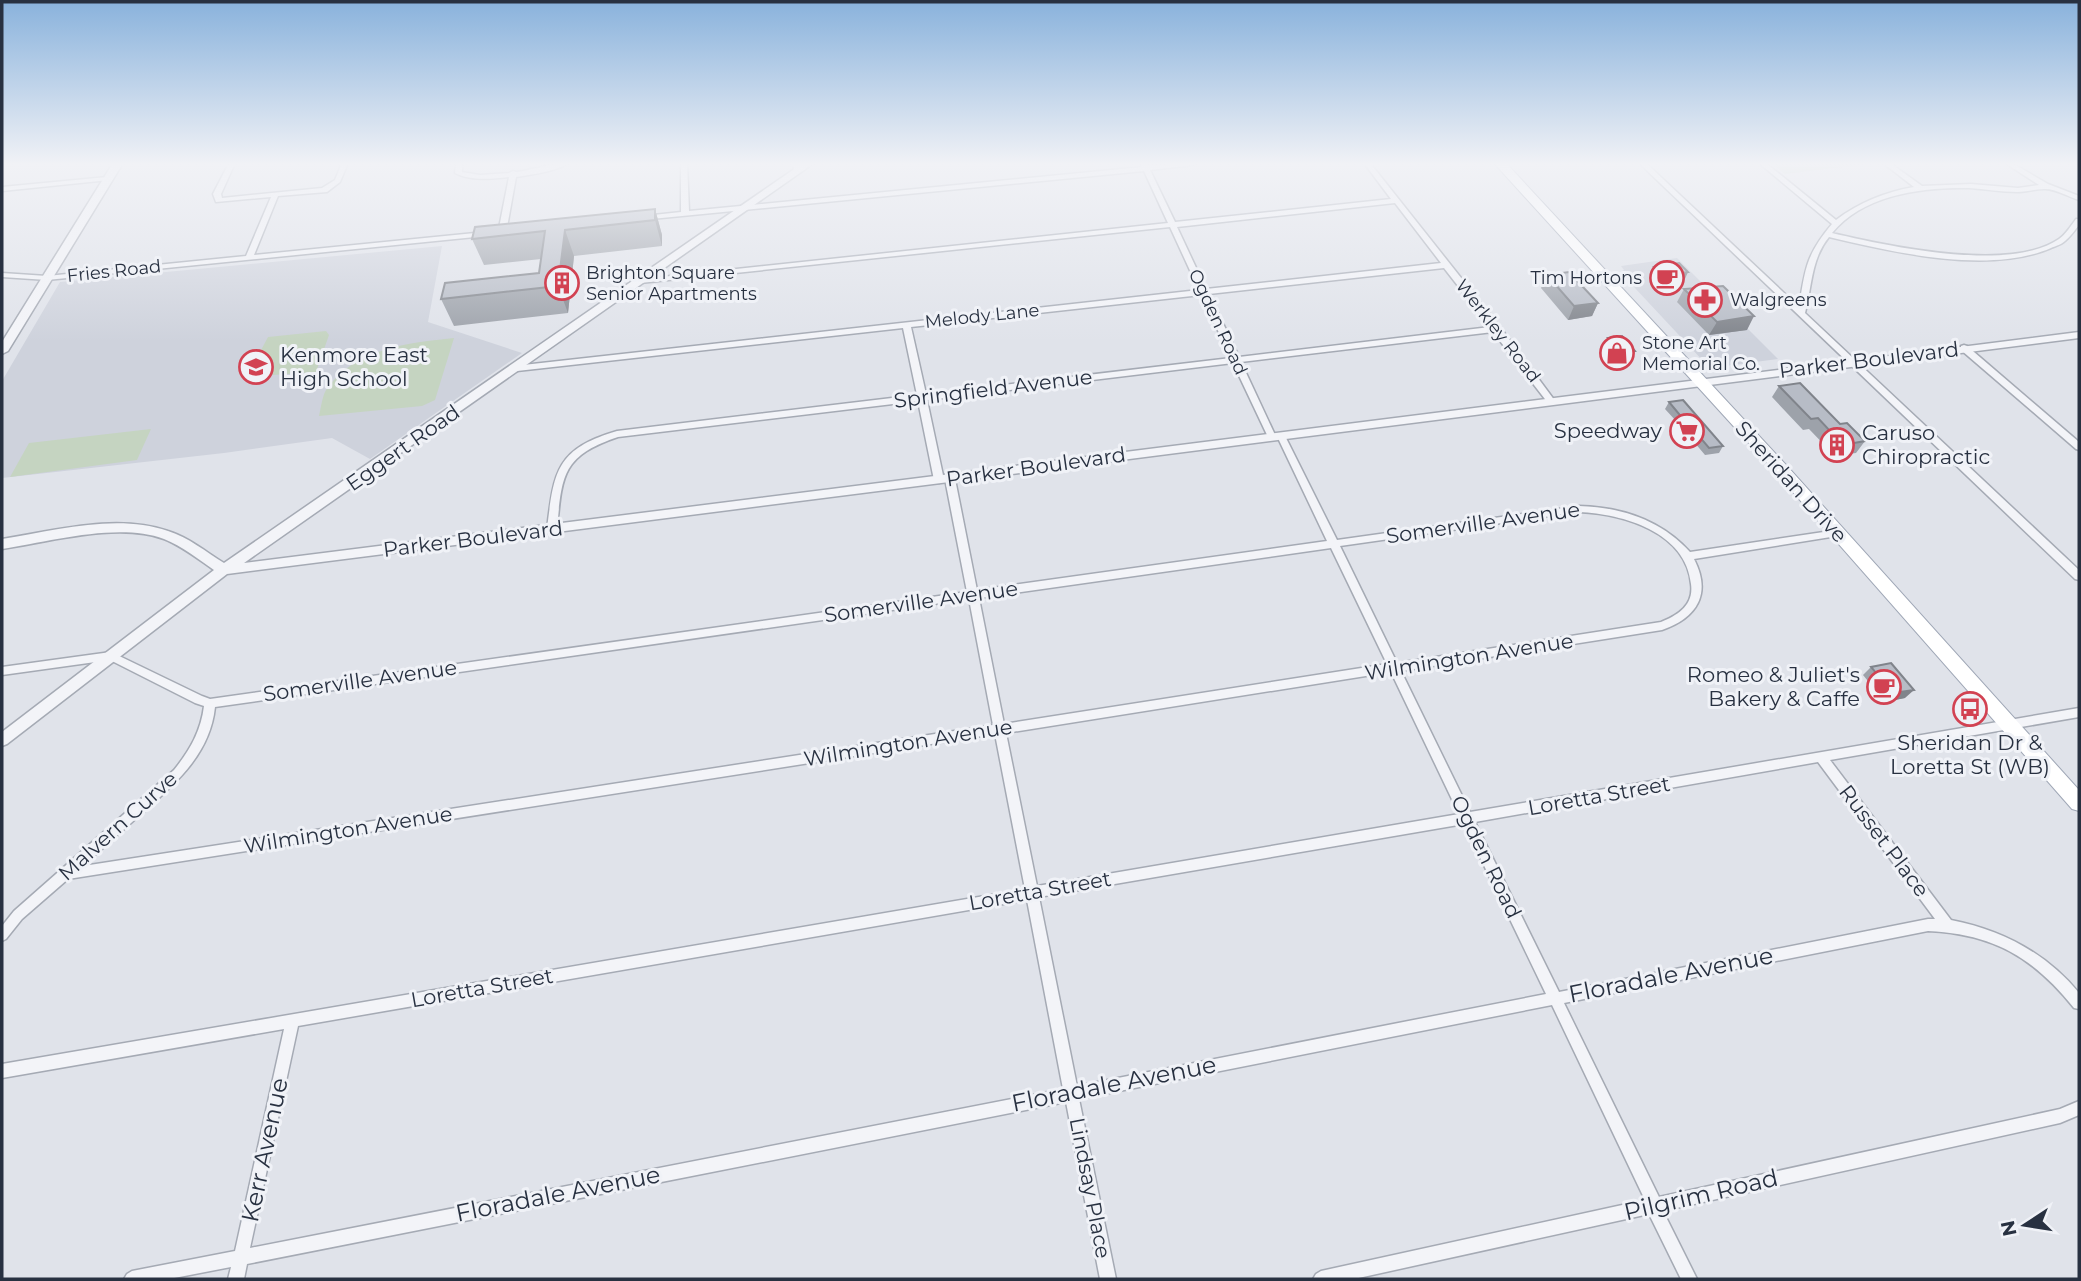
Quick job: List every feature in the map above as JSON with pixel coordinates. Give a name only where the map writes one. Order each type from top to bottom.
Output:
[{"type":"main road","name":"Sheridan Drive","points":[[1555,223],[2079,803]]},
{"type":"street","points":[[3,347],[80,223]]},
{"type":"street","points":[[249,257],[264,223]]},
{"type":"street","points":[[502,233],[504,223]]},
{"type":"street","name":"Eggert Road","points":[[2,740],[224,570],[724,223]]},
{"type":"street","points":[[643,281],[1194,223]]},
{"type":"street","name":"Werkley Road","points":[[1414,223],[1551,401]]},
{"type":"street","points":[[1706,223],[2079,576]]},
{"type":"street","points":[[1802,312],[1810,266],[1828,234],[1840,223]]},
{"type":"street","points":[[1828,234],[1925,255],[2012,256],[2047,246],[2069,234],[2078,223]]},
{"type":"street","name":"Ogden Road","points":[[1173,225],[1236,359],[1334,544],[1689,1279]]},
{"type":"street","name":"Fries Road","points":[[2,275],[47,278],[516,231]]},
{"type":"street","name":"Melody Lane","points":[[517,368],[1447,265]]},
{"type":"street","name":"Lindsay Place","points":[[906,324],[972,595],[1108,1279]]},
{"type":"street","name":"Springfield Avenue","points":[[552,529],[560,472],[582,449],[604,438],[922,397],[1497,329]]},
{"type":"street","name":"Parker Boulevard","points":[[224,570],[1855,361],[2079,335]]},
{"type":"street","points":[[1964,348],[2079,447]]},
{"type":"street","name":"Somerville Avenue","points":[[210,703],[1592,509],[1620,514],[1651,526],[1678,545],[1688,556]]},
{"type":"street","points":[[2,544],[111,530],[150,530],[181,542],[224,570]]},
{"type":"street","points":[[1688,556],[1837,534]]},
{"type":"street","name":"Wilmington Avenue","points":[[66,874],[1662,626],[1685,614],[1696,597],[1696,572],[1688,556]]},
{"type":"street","points":[[2,671],[111,656],[210,703]]},
{"type":"street","name":"Malvern Curve","points":[[2,935],[18,915],[185,766],[205,733],[210,703]]},
{"type":"street","name":"Loretta Street","points":[[2,1070],[2079,712]]},
{"type":"street","name":"Russet Place","points":[[1822,758],[1947,925]]},
{"type":"street","name":"Floradale Avenue","points":[[132,1279],[1928,925],[1947,925],[1982,932],[2026,953],[2047,968],[2078,1000]]},
{"type":"street","name":"Kerr Avenue","points":[[236,1279],[293,1020]]},
{"type":"street","name":"Pilgrim Road","points":[[1321,1279],[2060,1116],[2079,1108]]},
{"type":"shaded area","name":"Kenmore East High School","points":[[442,246],[428,322],[522,353],[370,459],[332,438],[2,478],[2,381],[60,282]]},
{"type":"shaded area","points":[[1677,258],[1778,359],[1717,367],[1705,363],[1620,272],[1624,270],[1621,266]]},
{"type":"green space","points":[[326,331],[329,335],[316,372],[273,375],[253,365],[268,337]]},
{"type":"green space","points":[[454,338],[435,400],[422,406],[319,416],[326,390],[338,376],[367,356],[419,342]]},
{"type":"green space","points":[[151,429],[137,460],[10,477],[29,443]]},
{"type":"building","points":[[517,223],[630,223],[565,230],[558,286],[441,299],[445,283],[539,273],[545,231],[472,239],[475,227]]},
{"type":"building","points":[[1679,263],[1688,272],[1664,276],[1654,267]]},
{"type":"building","points":[[1569,272],[1598,303],[1574,306],[1547,275]]},
{"type":"building","points":[[1723,286],[1754,316],[1717,322],[1684,289]]},
{"type":"building","points":[[1622,336],[1635,351],[1622,353],[1608,338]]},
{"type":"building","points":[[1800,383],[1840,424],[1847,423],[1865,441],[1843,445],[1818,418],[1811,419],[1779,386]]},
{"type":"building","points":[[1683,400],[1723,446],[1709,448],[1693,429],[1683,431],[1675,421],[1684,420],[1669,402]]},
{"type":"building","points":[[1891,663],[1914,690],[1893,693],[1871,667]]},
{"type":"place","name":"Tim Hortons","points":[[1667,278]]},
{"type":"place","name":"Brighton Square Senior Apartments","points":[[562,283]]},
{"type":"place","name":"Walgreens","points":[[1705,300]]},
{"type":"place","name":"Stone Art Memorial Co.","points":[[1617,353]]},
{"type":"place","name":"Kenmore East High School","points":[[256,367]]},
{"type":"place","name":"Speedway","points":[[1687,431]]},
{"type":"place","name":"Caruso Chiropractic","points":[[1837,445]]},
{"type":"place","name":"Romeo & Juliet's Bakery & Caffe","points":[[1884,687]]},
{"type":"place","name":"Sheridan Dr & Loretta St (WB)","points":[[1970,709]]}]
